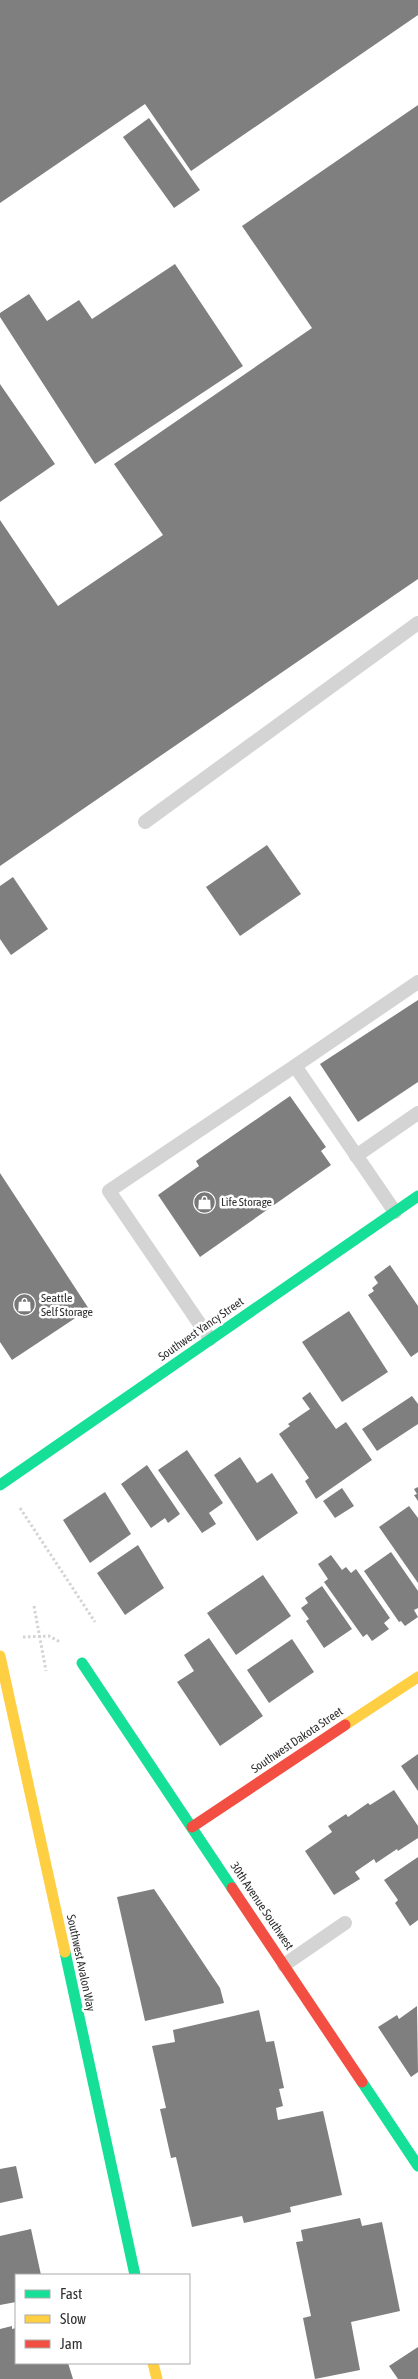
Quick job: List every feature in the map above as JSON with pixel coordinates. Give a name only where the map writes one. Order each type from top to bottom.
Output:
[{"type":"street","name":"Southwest Yancy Street","points":[[0,1485],[418,1196]]},
{"type":"street","name":"Southwest Avalon Way","points":[[0,1656],[135,2274]]},
{"type":"street","name":"30th Avenue Southwest","points":[[82,1663],[418,2166]]},
{"type":"street","name":"Southwest Dakota Street","points":[[192,1827],[418,1677]]},
{"type":"street","points":[[153,2364],[157,2379]]},
{"type":"lane","points":[[144,822],[417,625]]},
{"type":"lane","points":[[210,1339],[108,1191],[418,982]]},
{"type":"lane","points":[[295,1066],[395,1212]]},
{"type":"lane","points":[[356,1156],[418,1113]]},
{"type":"lane","points":[[284,1965],[345,1923]]},
{"type":"path","points":[[17,1503],[96,1622]]},
{"type":"path","points":[[34,1606],[46,1671]]},
{"type":"building","points":[[0,0],[418,0],[418,15],[191,171],[145,104],[0,203]]},
{"type":"building","points":[[418,105],[418,579],[0,866],[0,520],[58,606],[163,535],[114,464],[312,328],[242,226]]},
{"type":"building","points":[[149,118],[200,190],[174,208],[123,137]]},
{"type":"building","points":[[175,264],[243,366],[95,464],[0,317],[0,313],[29,294],[47,321],[79,300],[92,319]]},
{"type":"building","points":[[0,384],[55,464],[0,502]]},
{"type":"building","points":[[267,845],[301,894],[240,936],[206,887]]},
{"type":"building","points":[[13,877],[48,929],[11,955],[0,939],[0,886]]},
{"type":"building","points":[[418,1000],[418,1082],[358,1122],[320,1064]]},
{"type":"building","points":[[290,1096],[326,1147],[321,1151],[331,1165],[200,1257],[158,1195],[199,1166],[196,1161]]},
{"type":"building","points":[[0,1173],[89,1309],[12,1360],[0,1342]]},
{"type":"building","points":[[390,1265],[418,1306],[418,1352],[411,1357],[368,1295],[374,1291],[372,1288],[378,1283],[374,1277]]},
{"type":"building","points":[[349,1311],[388,1372],[342,1402],[302,1342]]},
{"type":"building","points":[[310,1392],[336,1429],[346,1422],[372,1460],[316,1499],[305,1481],[309,1478],[279,1434],[290,1426],[288,1424],[310,1409],[302,1398]]},
{"type":"building","points":[[412,1396],[418,1404],[418,1424],[377,1451],[362,1429]]},
{"type":"building","points":[[187,1450],[223,1503],[209,1513],[216,1524],[202,1533],[158,1470]]},
{"type":"building","points":[[240,1457],[257,1483],[272,1473],[298,1513],[257,1541],[214,1475]]},
{"type":"building","points":[[147,1465],[180,1514],[168,1523],[165,1518],[151,1528],[121,1484]]},
{"type":"building","points":[[418,1487],[418,1501],[414,1495],[417,1494],[414,1489]]},
{"type":"building","points":[[342,1488],[354,1506],[335,1518],[323,1501]]},
{"type":"building","points":[[105,1492],[131,1534],[90,1563],[63,1520]]},
{"type":"building","points":[[409,1506],[418,1518],[418,1583],[379,1527]]},
{"type":"building","points":[[138,1545],[164,1588],[125,1615],[97,1573]]},
{"type":"building","points":[[391,1552],[418,1591],[418,1608],[414,1610],[418,1617],[405,1626],[401,1621],[399,1622],[364,1571]]},
{"type":"building","points":[[331,1555],[342,1570],[346,1567],[351,1573],[356,1569],[390,1618],[384,1623],[389,1629],[372,1641],[367,1634],[363,1637],[324,1582],[328,1579],[318,1564]]},
{"type":"building","points":[[263,1575],[291,1616],[236,1655],[207,1613]]},
{"type":"building","points":[[322,1586],[352,1629],[324,1648],[306,1621],[309,1619],[301,1608],[308,1603],[305,1598]]},
{"type":"building","points":[[209,1638],[263,1716],[220,1746],[177,1682],[194,1671],[184,1655]]},
{"type":"building","points":[[292,1639],[314,1672],[269,1703],[247,1670]]},
{"type":"building","points":[[418,1754],[418,1791],[401,1766]]},
{"type":"building","points":[[394,1790],[418,1826],[418,1838],[376,1863],[374,1859],[355,1872],[360,1879],[334,1895],[305,1851],[332,1832],[328,1826],[346,1814],[348,1817],[368,1803],[370,1805]]},
{"type":"building","points":[[418,1857],[418,1920],[410,1926],[395,1903],[398,1900],[384,1880]]},
{"type":"building","points":[[154,1889],[220,1988],[224,2003],[145,2021],[117,1897]]},
{"type":"building","points":[[417,2006],[418,2072],[411,2077],[378,2027],[397,2015],[399,2019]]},
{"type":"building","points":[[259,2010],[266,2042],[274,2041],[284,2088],[279,2089],[283,2106],[276,2108],[278,2120],[323,2111],[342,2195],[290,2207],[291,2212],[244,2223],[242,2216],[192,2227],[176,2157],[171,2158],[160,2109],[166,2108],[152,2046],[175,2042],[173,2030]]},
{"type":"building","points":[[16,2166],[23,2198],[0,2203],[0,2169]]},
{"type":"building","points":[[360,2218],[362,2226],[382,2222],[400,2311],[351,2322],[360,2370],[315,2379],[303,2318],[311,2316],[296,2242],[303,2241],[301,2230]]},
{"type":"building","points":[[31,2229],[41,2274],[15,2274],[15,2302],[0,2305],[0,2236]]},
{"type":"building","points":[[12,2326],[12,2329],[15,2328],[15,2364],[68,2364],[73,2379],[0,2379],[0,2329]]},
{"type":"building","points":[[418,2347],[418,2379],[398,2379],[389,2366]]},
{"type":"traffic: fast","points":[[0,1485],[418,1196]]},
{"type":"traffic: fast","points":[[82,1663],[232,1888]]},
{"type":"traffic: fast","points":[[65,1952],[135,2274]]},
{"type":"traffic: fast","points":[[362,2082],[418,2166]]},
{"type":"traffic: slow","points":[[0,1656],[65,1952]]},
{"type":"traffic: slow","points":[[345,1725],[418,1677]]},
{"type":"traffic: slow","points":[[153,2364],[157,2379]]},
{"type":"traffic: jam","points":[[192,1827],[345,1725]]},
{"type":"traffic: jam","points":[[232,1888],[362,2082]]},
{"type":"place","name":"Life Storage","points":[[205,1202]]},
{"type":"place","name":"Seattle Self Storage","points":[[25,1305]]}]
